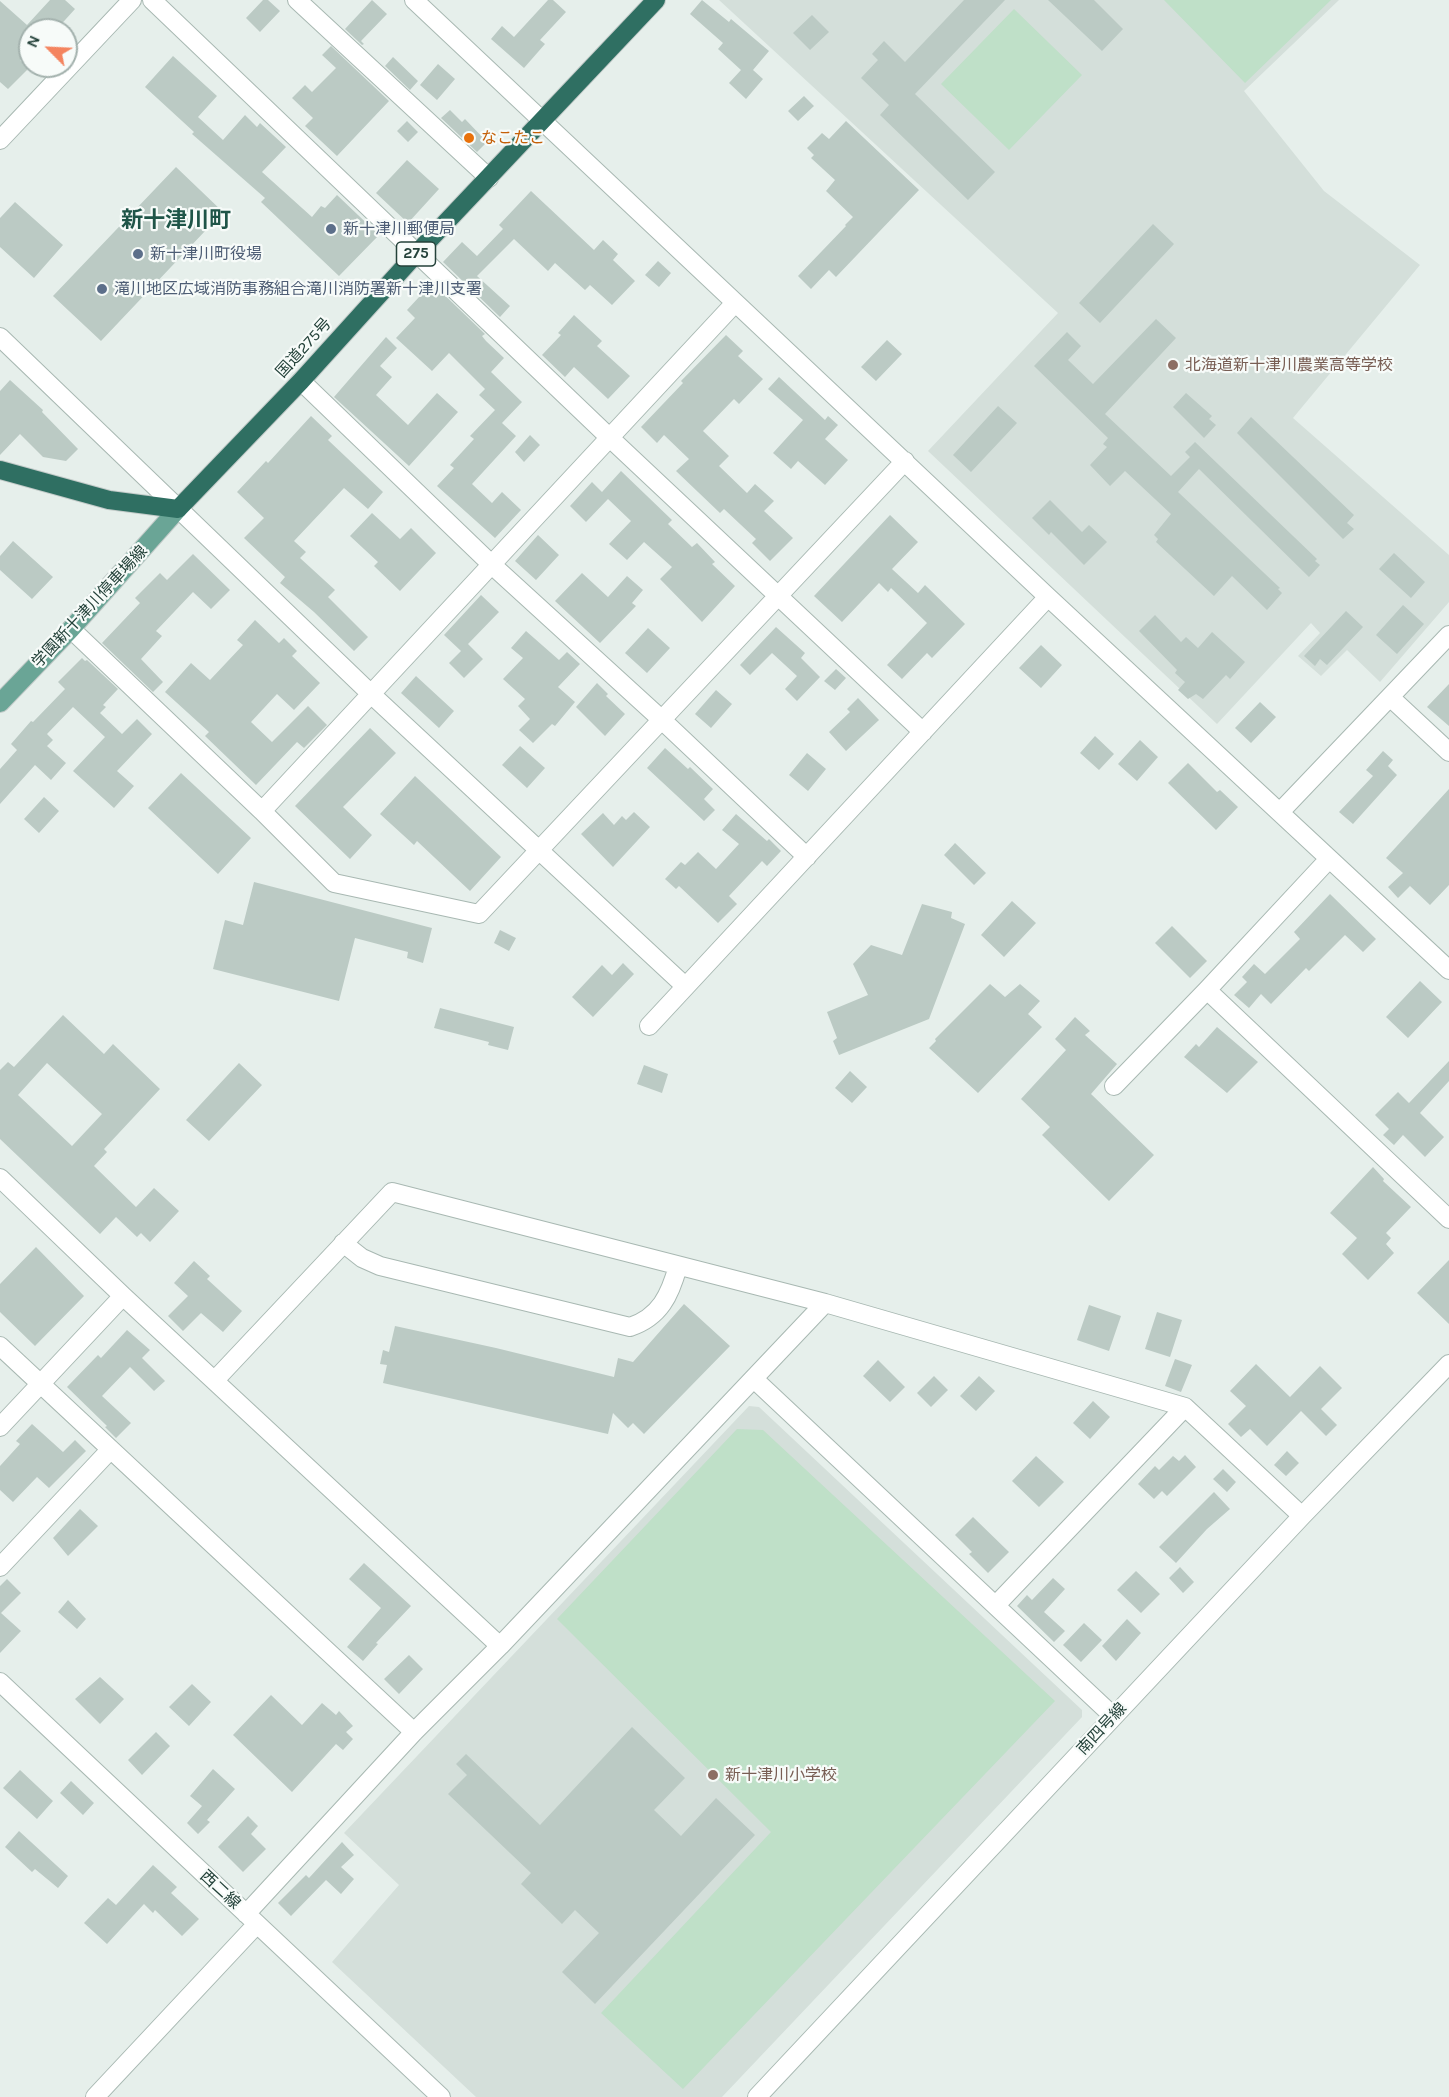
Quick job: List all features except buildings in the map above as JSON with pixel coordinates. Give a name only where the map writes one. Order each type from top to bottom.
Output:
[{"type":"highway","name":"国道275号","points":[[178,509],[301,381],[416,254],[656,0]]},
{"type":"highway","points":[[0,470],[109,500],[178,509]]},
{"type":"main road","name":"学園新十津川停車場線","points":[[0,703],[71,629],[178,509]]},
{"type":"street","points":[[0,140],[132,0]]},
{"type":"street","points":[[152,0],[416,254],[923,732]]},
{"type":"street","points":[[297,0],[489,178]]},
{"type":"street","points":[[414,0],[1048,597],[1449,970]]},
{"type":"street","points":[[262,811],[735,303]]},
{"type":"street","points":[[0,337],[371,694],[685,986]]},
{"type":"street","points":[[301,381],[491,564],[662,720],[807,857]]},
{"type":"street","points":[[71,629],[334,883],[479,914],[905,461]]},
{"type":"street","points":[[649,1026],[1048,597]]},
{"type":"street","points":[[1280,812],[1449,635]]},
{"type":"street","points":[[1390,697],[1449,752]]},
{"type":"street","points":[[1114,1086],[1329,859]]},
{"type":"street","points":[[1207,990],[1449,1219]]},
{"type":"street","points":[[0,1178],[123,1296],[500,1646]]},
{"type":"street","points":[[214,1380],[392,1192],[825,1303],[1185,1407],[1302,1516]]},
{"type":"street","points":[[343,1244],[362,1258],[380,1266],[630,1327],[646,1322],[671,1292],[678,1266]]},
{"type":"street","points":[[0,1427],[123,1296]]},
{"type":"street","points":[[95,2097],[414,1732],[500,1646],[825,1303]]},
{"type":"street","points":[[0,1346],[414,1732]]},
{"type":"street","name":"南四号線","points":[[757,2097],[1113,1716],[1449,1364]]},
{"type":"street","points":[[754,1379],[1113,1716]]},
{"type":"street","points":[[996,1605],[1185,1407]]},
{"type":"street","points":[[0,1567],[110,1450]]},
{"type":"street","name":"西二線","points":[[0,1682],[441,2097]]},
{"type":"shaded area","name":"北海道新十津川農業高等学校","points":[[719,0],[1339,0],[1244,91],[1324,191],[1420,265],[1293,418],[1449,555],[1449,602],[1380,682],[1347,650],[1321,676],[1298,656],[1320,633],[1311,623],[1217,724],[928,451],[1058,313]]},
{"type":"shaded area","name":"新十津川小学校","points":[[749,1406],[759,1407],[1082,1710],[1082,1717],[722,2097],[476,2097],[332,1962],[399,1885],[344,1833]]},
{"type":"green space","points":[[1164,0],[1331,0],[1245,83]]},
{"type":"green space","points":[[1014,9],[1082,75],[1009,150],[941,84]]},
{"type":"green space","points":[[737,1429],[763,1430],[1055,1701],[683,2089],[601,2013],[771,1832],[557,1619]]},
{"type":"place","name":"なこたこ","points":[[469,138]]},
{"type":"place","name":"新十津川郵便局","points":[[331,229]]},
{"type":"place","name":"新十津川町役場","points":[[138,254]]},
{"type":"place","name":"滝川地区広域消防事務組合滝川消防署新十津川支署","points":[[102,289]]},
{"type":"place","name":"北海道新十津川農業高等学校","points":[[1173,365]]},
{"type":"place","name":"新十津川小学校","points":[[713,1775]]},
{"type":"district","name":"新十津川町","points":[[176,221]]}]
